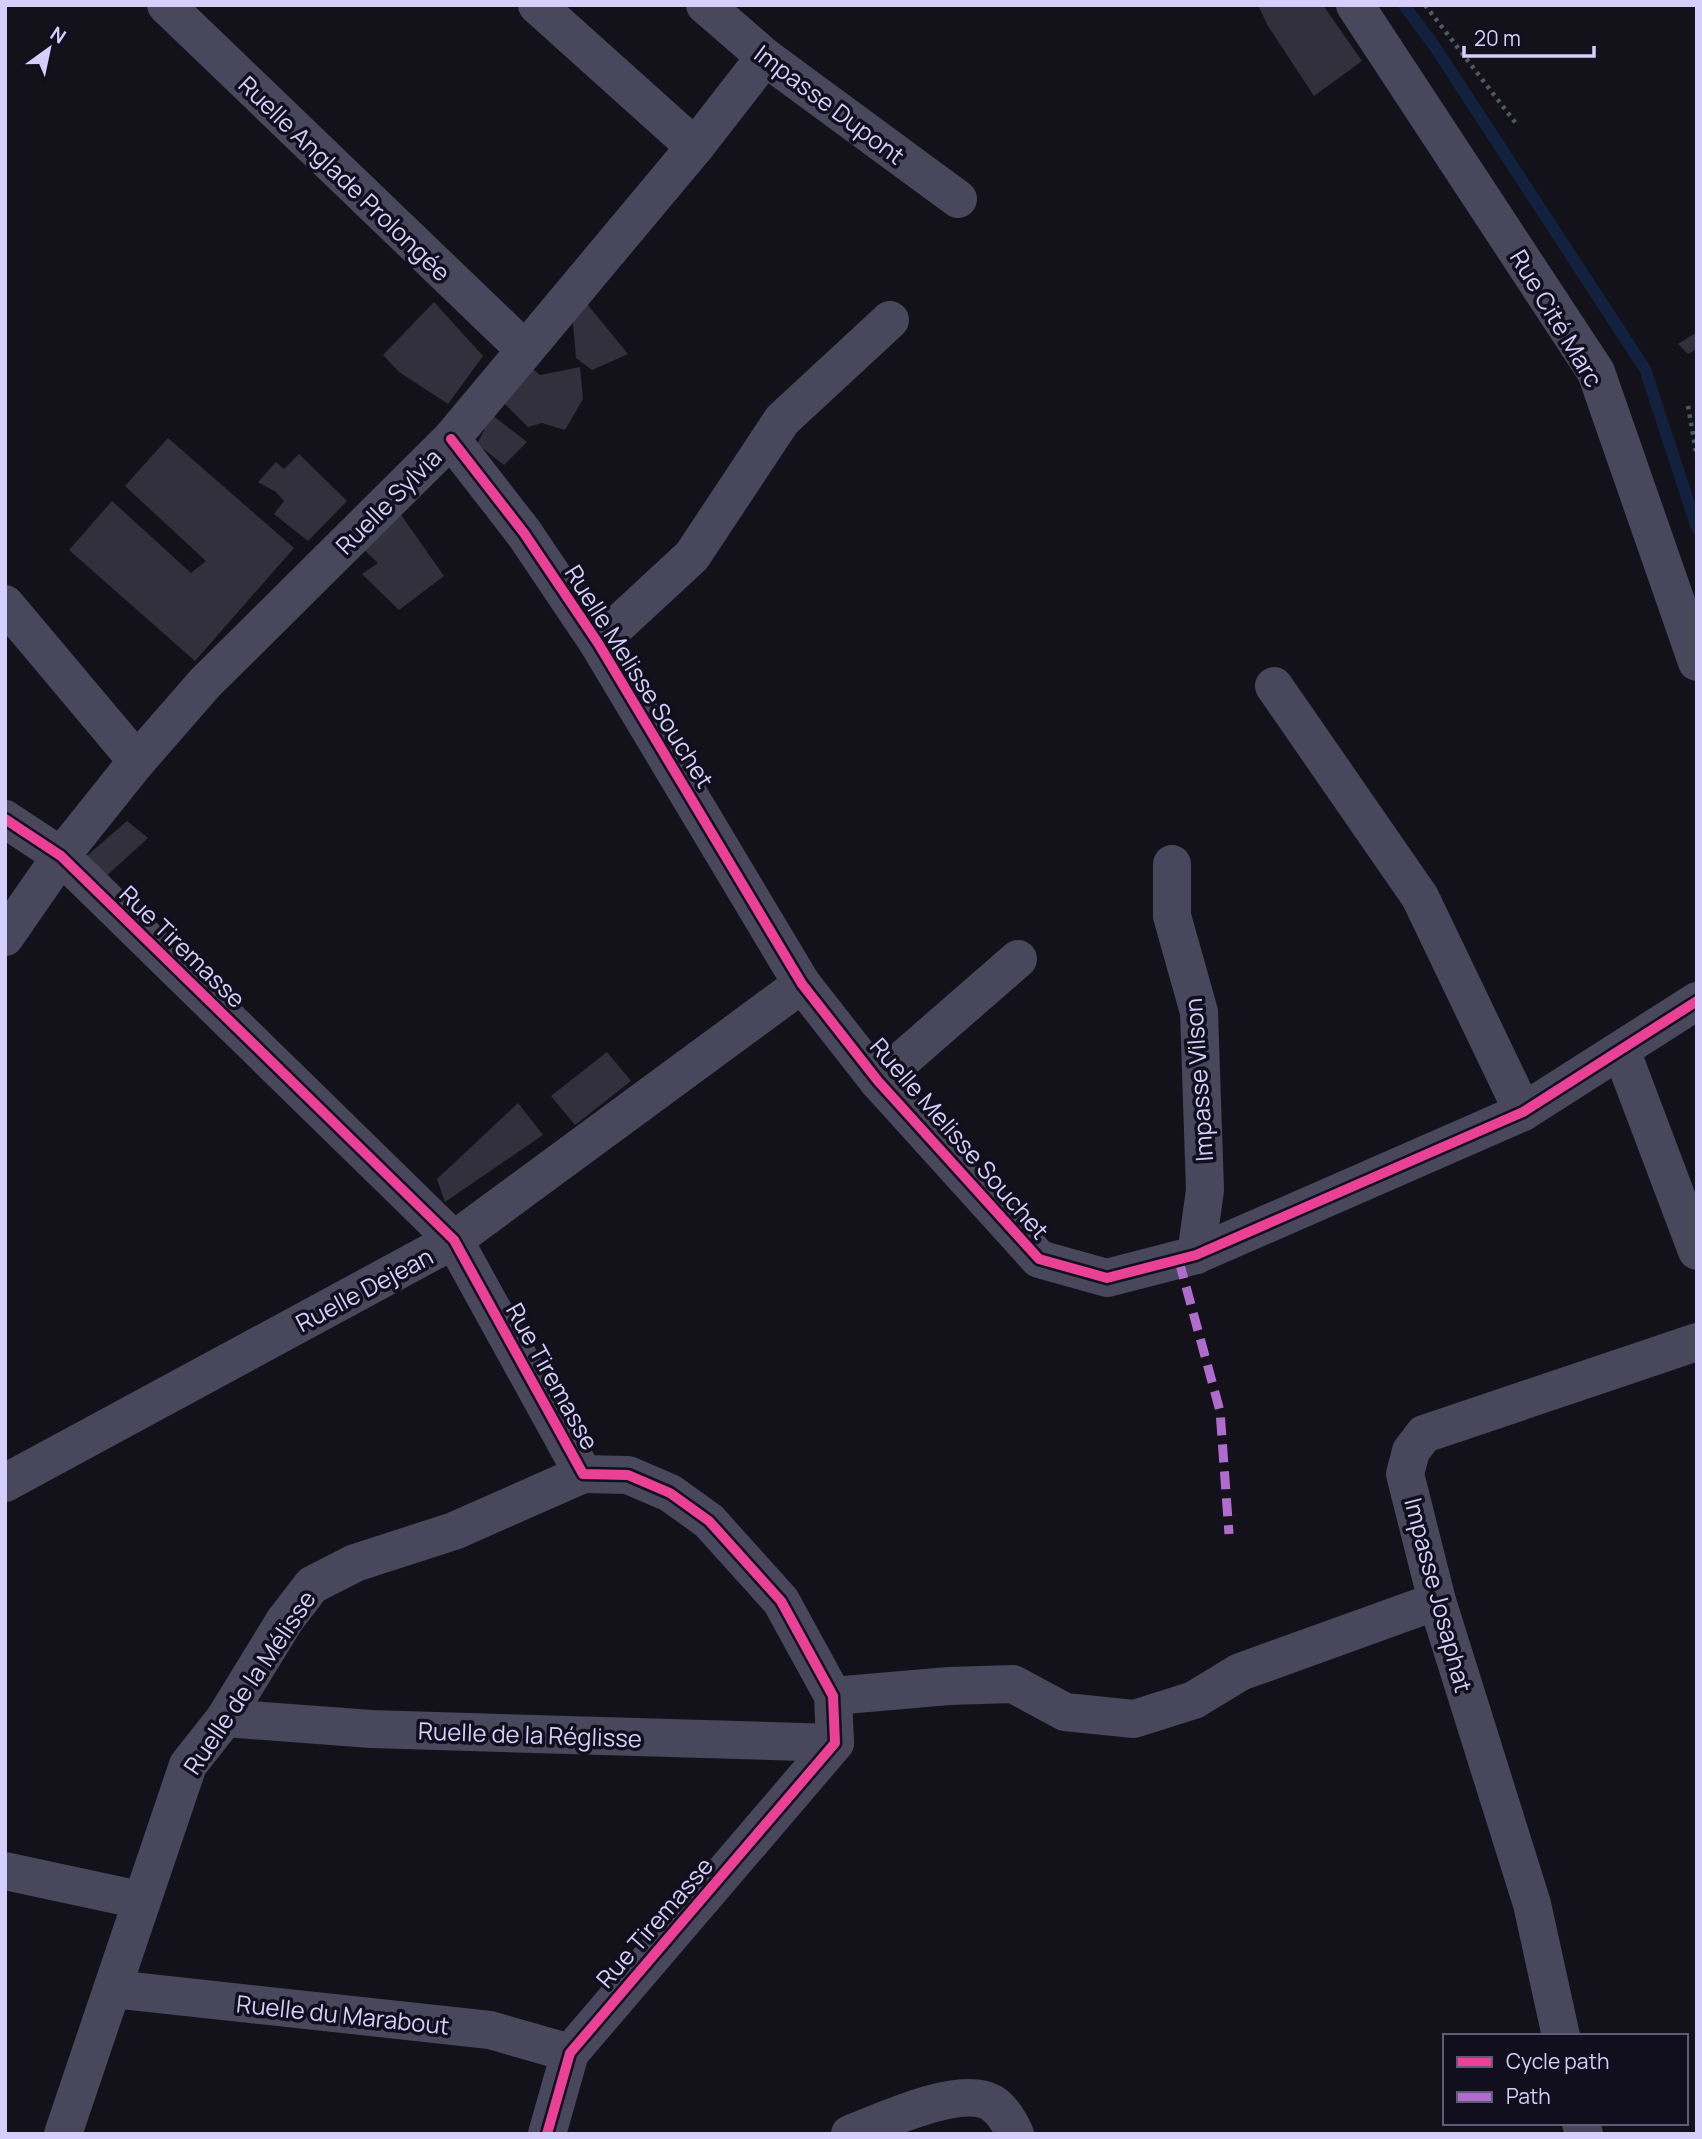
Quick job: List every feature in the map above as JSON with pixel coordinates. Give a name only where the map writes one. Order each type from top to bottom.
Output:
[{"type":"street","name":"Ruelle Anglade Prolongée","points":[[166,5],[183,25],[525,350]]},
{"type":"street","points":[[537,5],[695,147]]},
{"type":"street","name":"Impasse Dupont","points":[[705,5],[765,57],[958,199]]},
{"type":"street","name":"Rue Cité Marc","points":[[1355,5],[1596,372],[1697,662]]},
{"type":"street","name":"Ruelle Sylvia","points":[[5,937],[61,856],[137,761],[205,683],[450,439],[695,147],[765,57]]},
{"type":"street","points":[[598,643],[692,556],[782,420],[890,320]]},
{"type":"street","name":"Ruelle Melisse Souchet","points":[[450,439],[524,533],[598,643],[802,984],[878,1081],[1039,1259],[1107,1278],[1196,1255],[1523,1112],[1697,1001]]},
{"type":"street","points":[[5,604],[137,761]]},
{"type":"street","points":[[1275,686],[1420,897],[1523,1112]]},
{"type":"street","name":"Rue Tiremasse","points":[[5,818],[61,856],[454,1240],[583,1474],[628,1475],[670,1493],[709,1521],[781,1601],[833,1696],[835,1743],[570,2053],[547,2134]]},
{"type":"street","name":"Impasse Vilson","points":[[1172,864],[1172,916],[1199,1012],[1205,1190],[1196,1255]]},
{"type":"street","points":[[878,1081],[1018,959]]},
{"type":"street","name":"Ruelle Dejean","points":[[5,1483],[454,1240],[802,984]]},
{"type":"street","points":[[1621,1050],[1697,1251]]},
{"type":"street","name":"Impasse Josaphat","points":[[1561,2034],[1532,1904],[1437,1601],[1405,1474],[1411,1451],[1424,1434],[1697,1342]]},
{"type":"street","name":"Ruelle de la Mélisse","points":[[63,2134],[113,1989],[140,1900],[188,1765],[225,1718],[285,1620],[312,1585],[355,1563],[454,1531],[583,1474]]},
{"type":"street","points":[[833,1696],[1013,1684],[1065,1712],[1134,1719],[1194,1700],[1240,1672],[1437,1601]]},
{"type":"street","name":"Ruelle de la Réglisse","points":[[225,1718],[371,1729],[835,1743]]},
{"type":"street","points":[[5,1871],[140,1900]]},
{"type":"street","name":"Ruelle du Marabout","points":[[113,1989],[490,2030],[570,2053]]},
{"type":"street","points":[[850,2134],[938,2103],[970,2097],[992,2103],[1009,2120],[1015,2134]]},
{"type":"path","points":[[1425,5],[1518,126]]},
{"type":"path","points":[[1688,407],[1697,457]]},
{"type":"building","points":[[1258,5],[1323,5],[1362,61],[1314,96],[1268,26]]},
{"type":"building","points":[[434,302],[483,356],[448,404],[399,372],[383,355]]},
{"type":"building","points":[[587,304],[628,354],[592,370],[576,358],[572,312]]},
{"type":"building","points":[[1697,332],[1697,349],[1688,354],[1678,344]]},
{"type":"building","points":[[516,355],[540,375],[580,367],[583,399],[565,430],[542,423],[528,427],[495,394]]},
{"type":"building","points":[[492,415],[527,442],[504,465],[477,444]]},
{"type":"building","points":[[168,438],[294,548],[195,661],[69,550],[112,501],[191,573],[206,561],[125,486]]},
{"type":"building","points":[[299,454],[347,501],[308,541],[274,514],[284,501],[276,492],[258,482],[276,462],[284,469]]},
{"type":"building","points":[[399,512],[444,576],[399,610],[362,574],[378,563],[362,548]]},
{"type":"building","points":[[127,821],[148,838],[91,890],[74,867]]},
{"type":"building","points":[[607,1052],[631,1081],[575,1125],[551,1096]]},
{"type":"building","points":[[518,1103],[543,1135],[445,1202],[437,1179]]},
{"type":"waterway","points":[[1404,5],[1435,47],[1645,369],[1697,528]]},
{"type":"marked path","points":[[1179,1261],[1220,1411],[1229,1534]]},
{"type":"cycle path","points":[[451,439],[524,533],[598,643],[802,984],[878,1081],[1039,1259],[1107,1278],[1196,1255],[1523,1112],[1697,1001]]},
{"type":"cycle path","points":[[5,819],[61,856],[454,1240],[583,1474],[628,1475],[670,1493],[709,1521],[781,1601],[833,1696],[835,1743],[570,2053],[547,2134]]}]
